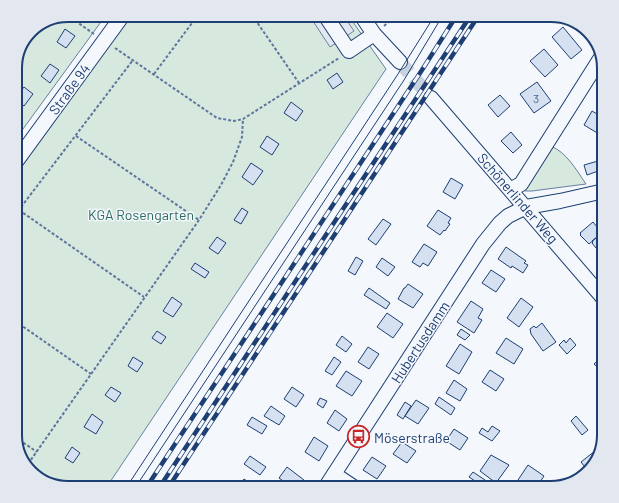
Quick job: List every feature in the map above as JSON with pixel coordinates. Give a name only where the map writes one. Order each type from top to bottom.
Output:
[{"type":"street","name":"Straße 94","points":[[22,153],[118,22]]},
{"type":"street","points":[[330,22],[349,51],[374,34]]},
{"type":"street","points":[[366,22],[374,34],[400,62]]},
{"type":"street","points":[[510,190],[522,184],[597,64]]},
{"type":"street","name":"Schönerlinder Weg","points":[[431,98],[597,291]]},
{"type":"street","name":"Hubertusdamm","points":[[330,481],[483,244],[500,223],[508,216],[526,207],[597,193]]},
{"type":"street","points":[[334,474],[344,481]]},
{"type":"path","points":[[77,22],[218,118],[234,121],[243,119],[349,51]]},
{"type":"path","points":[[154,74],[193,22]]},
{"type":"path","points":[[257,22],[299,83]]},
{"type":"path","points":[[374,34],[390,22]]},
{"type":"path","points":[[22,206],[133,60]]},
{"type":"path","points":[[30,461],[199,220],[221,185],[233,162],[242,137],[243,119]]},
{"type":"path","points":[[76,136],[199,220]]},
{"type":"path","points":[[22,212],[144,297]]},
{"type":"path","points":[[22,326],[92,374]]},
{"type":"path","points":[[23,442],[37,452]]},
{"type":"green space","points":[[101,22],[22,130],[22,65],[25,50],[35,35],[50,25],[59,23]]},
{"type":"green space","name":"KGA Rosengarten","points":[[126,22],[353,22],[386,69],[111,481],[68,481],[50,478],[31,463],[24,447],[22,438],[22,166]]},
{"type":"green space","points":[[550,146],[561,152],[566,157],[586,184],[532,191],[525,191],[523,189]]},
{"type":"shaded area","points":[[314,22],[348,22],[354,31],[330,47]]},
{"type":"building","points":[[563,27],[582,50],[571,59],[552,37]]},
{"type":"building","points":[[65,29],[75,36],[66,48],[57,42]]},
{"type":"building","points":[[544,49],[558,65],[545,77],[530,61]]},
{"type":"building","points":[[50,64],[59,70],[50,83],[41,76]]},
{"type":"building","points":[[337,73],[343,82],[333,89],[327,80]]},
{"type":"building","points":[[537,82],[551,101],[534,113],[520,94]]},
{"type":"building","points":[[24,87],[33,94],[24,106],[22,104],[22,90]]},
{"type":"building","points":[[500,95],[510,106],[498,117],[488,105]]},
{"type":"building","points":[[291,102],[303,111],[296,121],[284,113]]},
{"type":"building","points":[[592,111],[597,114],[597,133],[584,125]]},
{"type":"building","points":[[511,132],[522,145],[513,153],[501,141]]},
{"type":"building","points":[[267,136],[279,144],[272,155],[260,147]]},
{"type":"building","points":[[597,161],[597,171],[587,175],[584,165]]},
{"type":"building","points":[[251,163],[263,171],[253,185],[242,177]]},
{"type":"building","points":[[451,178],[463,185],[455,199],[443,192]]},
{"type":"building","points":[[242,208],[248,212],[241,224],[234,220]]},
{"type":"building","points":[[438,210],[451,218],[448,223],[450,224],[440,235],[427,226]]},
{"type":"building","points":[[383,219],[391,224],[376,245],[368,239]]},
{"type":"building","points":[[593,222],[597,227],[597,237],[589,244],[580,235],[580,233]]},
{"type":"building","points":[[217,237],[226,243],[218,254],[209,248]]},
{"type":"building","points":[[597,237],[596,248],[592,243],[592,241]]},
{"type":"building","points":[[424,244],[437,252],[428,266],[423,263],[420,267],[412,262]]},
{"type":"building","points":[[506,247],[526,261],[524,263],[528,265],[523,273],[512,266],[511,268],[498,259]]},
{"type":"building","points":[[356,257],[363,261],[355,275],[348,271]]},
{"type":"building","points":[[382,258],[395,267],[388,276],[376,267]]},
{"type":"building","points":[[195,263],[209,272],[205,278],[191,269]]},
{"type":"building","points":[[491,270],[505,279],[496,292],[482,283]]},
{"type":"building","points":[[408,284],[423,294],[413,308],[398,299]]},
{"type":"building","points":[[369,288],[390,303],[386,309],[364,295]]},
{"type":"building","points":[[172,297],[182,304],[173,317],[163,311]]},
{"type":"building","points":[[521,298],[533,307],[519,327],[507,318]]},
{"type":"building","points":[[471,301],[483,309],[478,318],[482,320],[474,333],[457,322]]},
{"type":"building","points":[[387,313],[403,324],[393,338],[377,327]]},
{"type":"building","points":[[542,323],[556,342],[543,351],[531,334],[530,329],[534,326],[536,328]]},
{"type":"building","points":[[461,329],[470,335],[465,340],[457,335]]},
{"type":"building","points":[[157,331],[166,337],[161,344],[152,338]]},
{"type":"building","points":[[342,336],[352,344],[346,352],[336,345]]},
{"type":"building","points":[[506,338],[523,349],[514,364],[496,353]]},
{"type":"building","points":[[570,338],[576,345],[567,354],[559,345],[564,340],[566,343]]},
{"type":"building","points":[[460,344],[472,352],[459,374],[446,366]]},
{"type":"building","points":[[368,347],[379,354],[369,369],[358,362]]},
{"type":"building","points":[[133,357],[143,363],[137,372],[128,366]]},
{"type":"building","points":[[334,357],[341,362],[332,375],[325,371]]},
{"type":"building","points":[[490,370],[504,379],[496,391],[482,382]]},
{"type":"building","points":[[346,371],[362,381],[352,396],[336,386]]},
{"type":"building","points":[[454,380],[467,389],[460,401],[446,393]]},
{"type":"building","points":[[111,387],[121,393],[115,402],[105,395]]},
{"type":"building","points":[[292,387],[304,395],[296,407],[284,399]]},
{"type":"building","points":[[439,397],[455,408],[451,415],[435,404]]},
{"type":"building","points":[[320,398],[327,401],[323,408],[317,404]]},
{"type":"building","points":[[416,400],[429,408],[418,424],[405,416]]},
{"type":"building","points":[[405,402],[411,406],[403,419],[397,415]]},
{"type":"building","points":[[271,406],[285,416],[279,425],[264,416]]},
{"type":"building","points":[[335,410],[347,419],[339,431],[327,423]]},
{"type":"building","points":[[92,414],[103,422],[96,434],[84,427]]},
{"type":"building","points":[[576,416],[588,430],[582,435],[571,421]]},
{"type":"building","points":[[252,417],[267,426],[262,434],[247,425]]},
{"type":"building","points":[[492,426],[500,431],[492,441],[479,433],[482,428],[488,432]]},
{"type":"building","points":[[454,429],[468,438],[460,450],[446,441]]},
{"type":"building","points":[[314,437],[328,446],[319,461],[305,452]]},
{"type":"building","points":[[402,442],[416,451],[407,463],[393,454]]},
{"type":"building","points":[[72,447],[80,453],[73,463],[65,458]]},
{"type":"building","points":[[594,452],[584,466],[581,462]]},
{"type":"building","points":[[491,455],[509,465],[497,481],[493,481],[480,471]]},
{"type":"building","points":[[250,456],[266,467],[260,475],[244,464]]},
{"type":"building","points":[[372,457],[386,466],[377,479],[363,470]]},
{"type":"building","points":[[528,465],[544,476],[541,481],[518,480]]},
{"type":"building","points":[[287,467],[304,480],[283,481],[279,478]]},
{"type":"building","points":[[473,472],[485,480],[475,481],[469,477]]},
{"type":"tunnel","points":[[400,62],[431,98]]},
{"type":"tram line","points":[[131,481],[431,22]]},
{"type":"tram line","points":[[140,481],[404,80],[439,22]]},
{"type":"railway","points":[[151,481],[453,22]]},
{"type":"railway","points":[[164,481],[466,22]]},
{"type":"railway","points":[[173,481],[474,22]]},
{"type":"place","name":"Möserstraße","points":[[358,437]]}]
